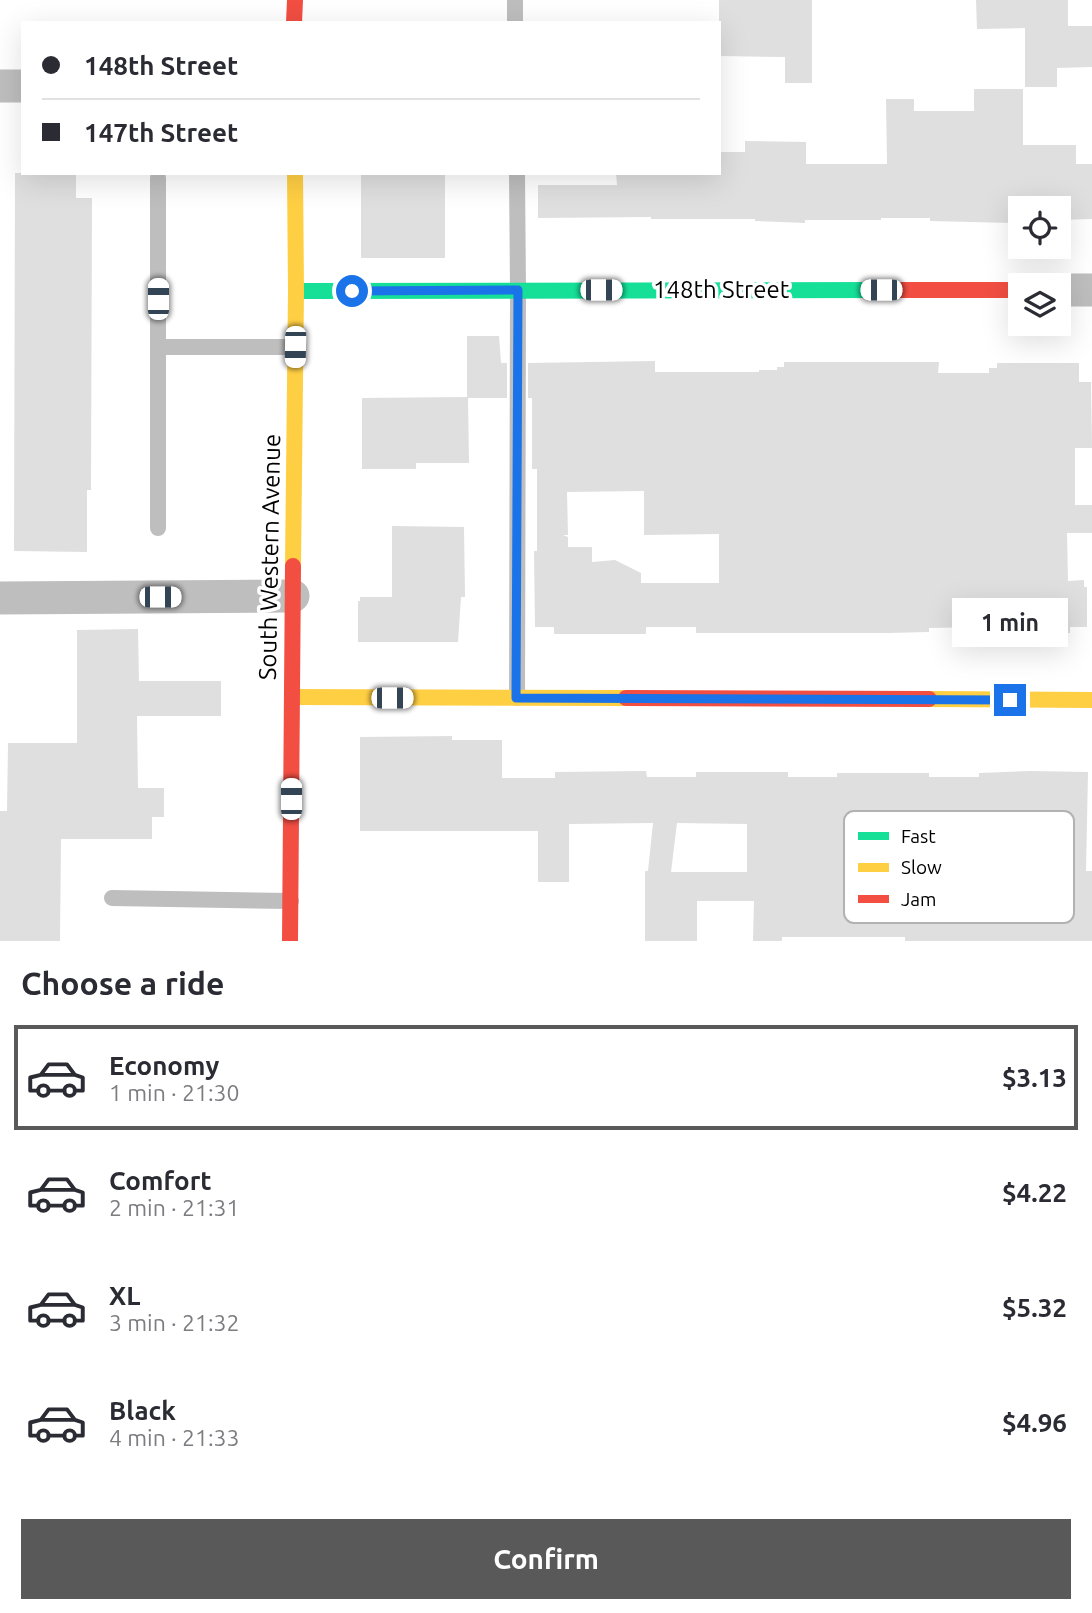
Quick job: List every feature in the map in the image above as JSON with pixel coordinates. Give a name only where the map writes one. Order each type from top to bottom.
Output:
[{"type":"street","points":[[294,21],[295,0]]},
{"type":"street","points":[[0,86],[21,86]]},
{"type":"street","name":"South Western Avenue","points":[[290,941],[295,175]]},
{"type":"street","name":"148th Street","points":[[296,291],[1008,290]]},
{"type":"street","points":[[1071,290],[1092,290]]},
{"type":"street","points":[[0,597],[293,596]]},
{"type":"street","points":[[292,697],[1092,700]]},
{"type":"lane","points":[[515,0],[515,21]]},
{"type":"lane","points":[[516,698],[517,175]]},
{"type":"lane","points":[[158,178],[158,528]]},
{"type":"lane","points":[[158,347],[295,347]]},
{"type":"lane","points":[[112,898],[291,901]]},
{"type":"building","points":[[719,0],[812,0],[812,83],[785,83],[785,57],[721,56]]},
{"type":"building","points":[[976,0],[1068,0],[1068,26],[1092,26],[1092,67],[1057,68],[1057,87],[1025,87],[1025,28],[977,29]]},
{"type":"building","points":[[974,89],[1023,89],[1023,145],[1076,145],[1076,164],[1092,164],[1092,219],[1071,220],[1071,196],[1008,196],[1008,223],[930,221],[930,218],[805,220],[805,223],[651,217],[538,218],[538,185],[617,185],[616,175],[721,175],[721,152],[745,152],[745,141],[806,142],[806,164],[887,164],[886,99],[914,99],[914,111],[974,111]]},
{"type":"building","points":[[15,173],[76,175],[76,198],[92,198],[91,490],[87,490],[87,552],[14,551]]},
{"type":"building","points":[[361,175],[445,175],[445,258],[361,258]]},
{"type":"building","points":[[467,336],[499,336],[501,363],[507,363],[507,398],[468,398],[469,463],[416,463],[416,469],[362,469],[362,398],[467,397]]},
{"type":"building","points":[[655,361],[655,372],[759,372],[777,370],[777,367],[784,367],[784,362],[939,362],[938,373],[989,373],[989,368],[997,368],[997,363],[1079,363],[1079,382],[1091,382],[1092,448],[1075,448],[1075,505],[1092,505],[1092,533],[1067,533],[1068,581],[1084,580],[1084,587],[1087,587],[1087,627],[1070,627],[1070,633],[979,633],[979,627],[929,628],[929,632],[888,633],[696,633],[696,627],[646,627],[646,634],[554,634],[554,627],[535,627],[537,469],[532,469],[532,398],[528,398],[528,363]],"holes":[[[644,491],[644,535],[719,534],[719,583],[641,583],[641,573],[615,560],[592,562],[592,547],[568,547],[568,537],[563,535],[568,535],[567,492]]]},
{"type":"building","points":[[392,526],[464,527],[465,597],[461,597],[458,642],[358,642],[360,597],[392,597]]},
{"type":"building","points":[[138,629],[139,681],[221,681],[221,716],[137,716],[138,788],[164,788],[164,817],[152,817],[152,839],[61,839],[60,941],[0,941],[0,811],[7,811],[8,743],[77,743],[77,630]]},
{"type":"building","points":[[452,736],[452,740],[502,740],[502,778],[555,778],[555,772],[646,771],[647,777],[696,777],[696,772],[788,772],[788,777],[837,777],[837,773],[929,773],[929,777],[979,777],[979,773],[1088,772],[1086,871],[1092,871],[1092,941],[905,941],[905,937],[782,937],[782,941],[753,941],[754,901],[697,901],[697,941],[645,941],[645,871],[648,871],[653,823],[569,824],[569,882],[538,882],[538,831],[360,831],[360,737]],"holes":[[[677,823],[747,824],[747,872],[671,872]]]},
{"type":"traffic: fast","points":[[296,291],[879,290]]},
{"type":"traffic: slow","points":[[293,566],[295,175]]},
{"type":"traffic: slow","points":[[292,697],[626,698]]},
{"type":"traffic: slow","points":[[929,699],[1092,700]]},
{"type":"traffic: jam","points":[[294,21],[295,0]]},
{"type":"traffic: jam","points":[[879,290],[1008,290]]},
{"type":"traffic: jam","points":[[290,941],[293,566]]},
{"type":"traffic: jam","points":[[626,698],[929,699]]},
{"type":"route","points":[[352,291],[518,290],[516,698],[1010,700]]}]
